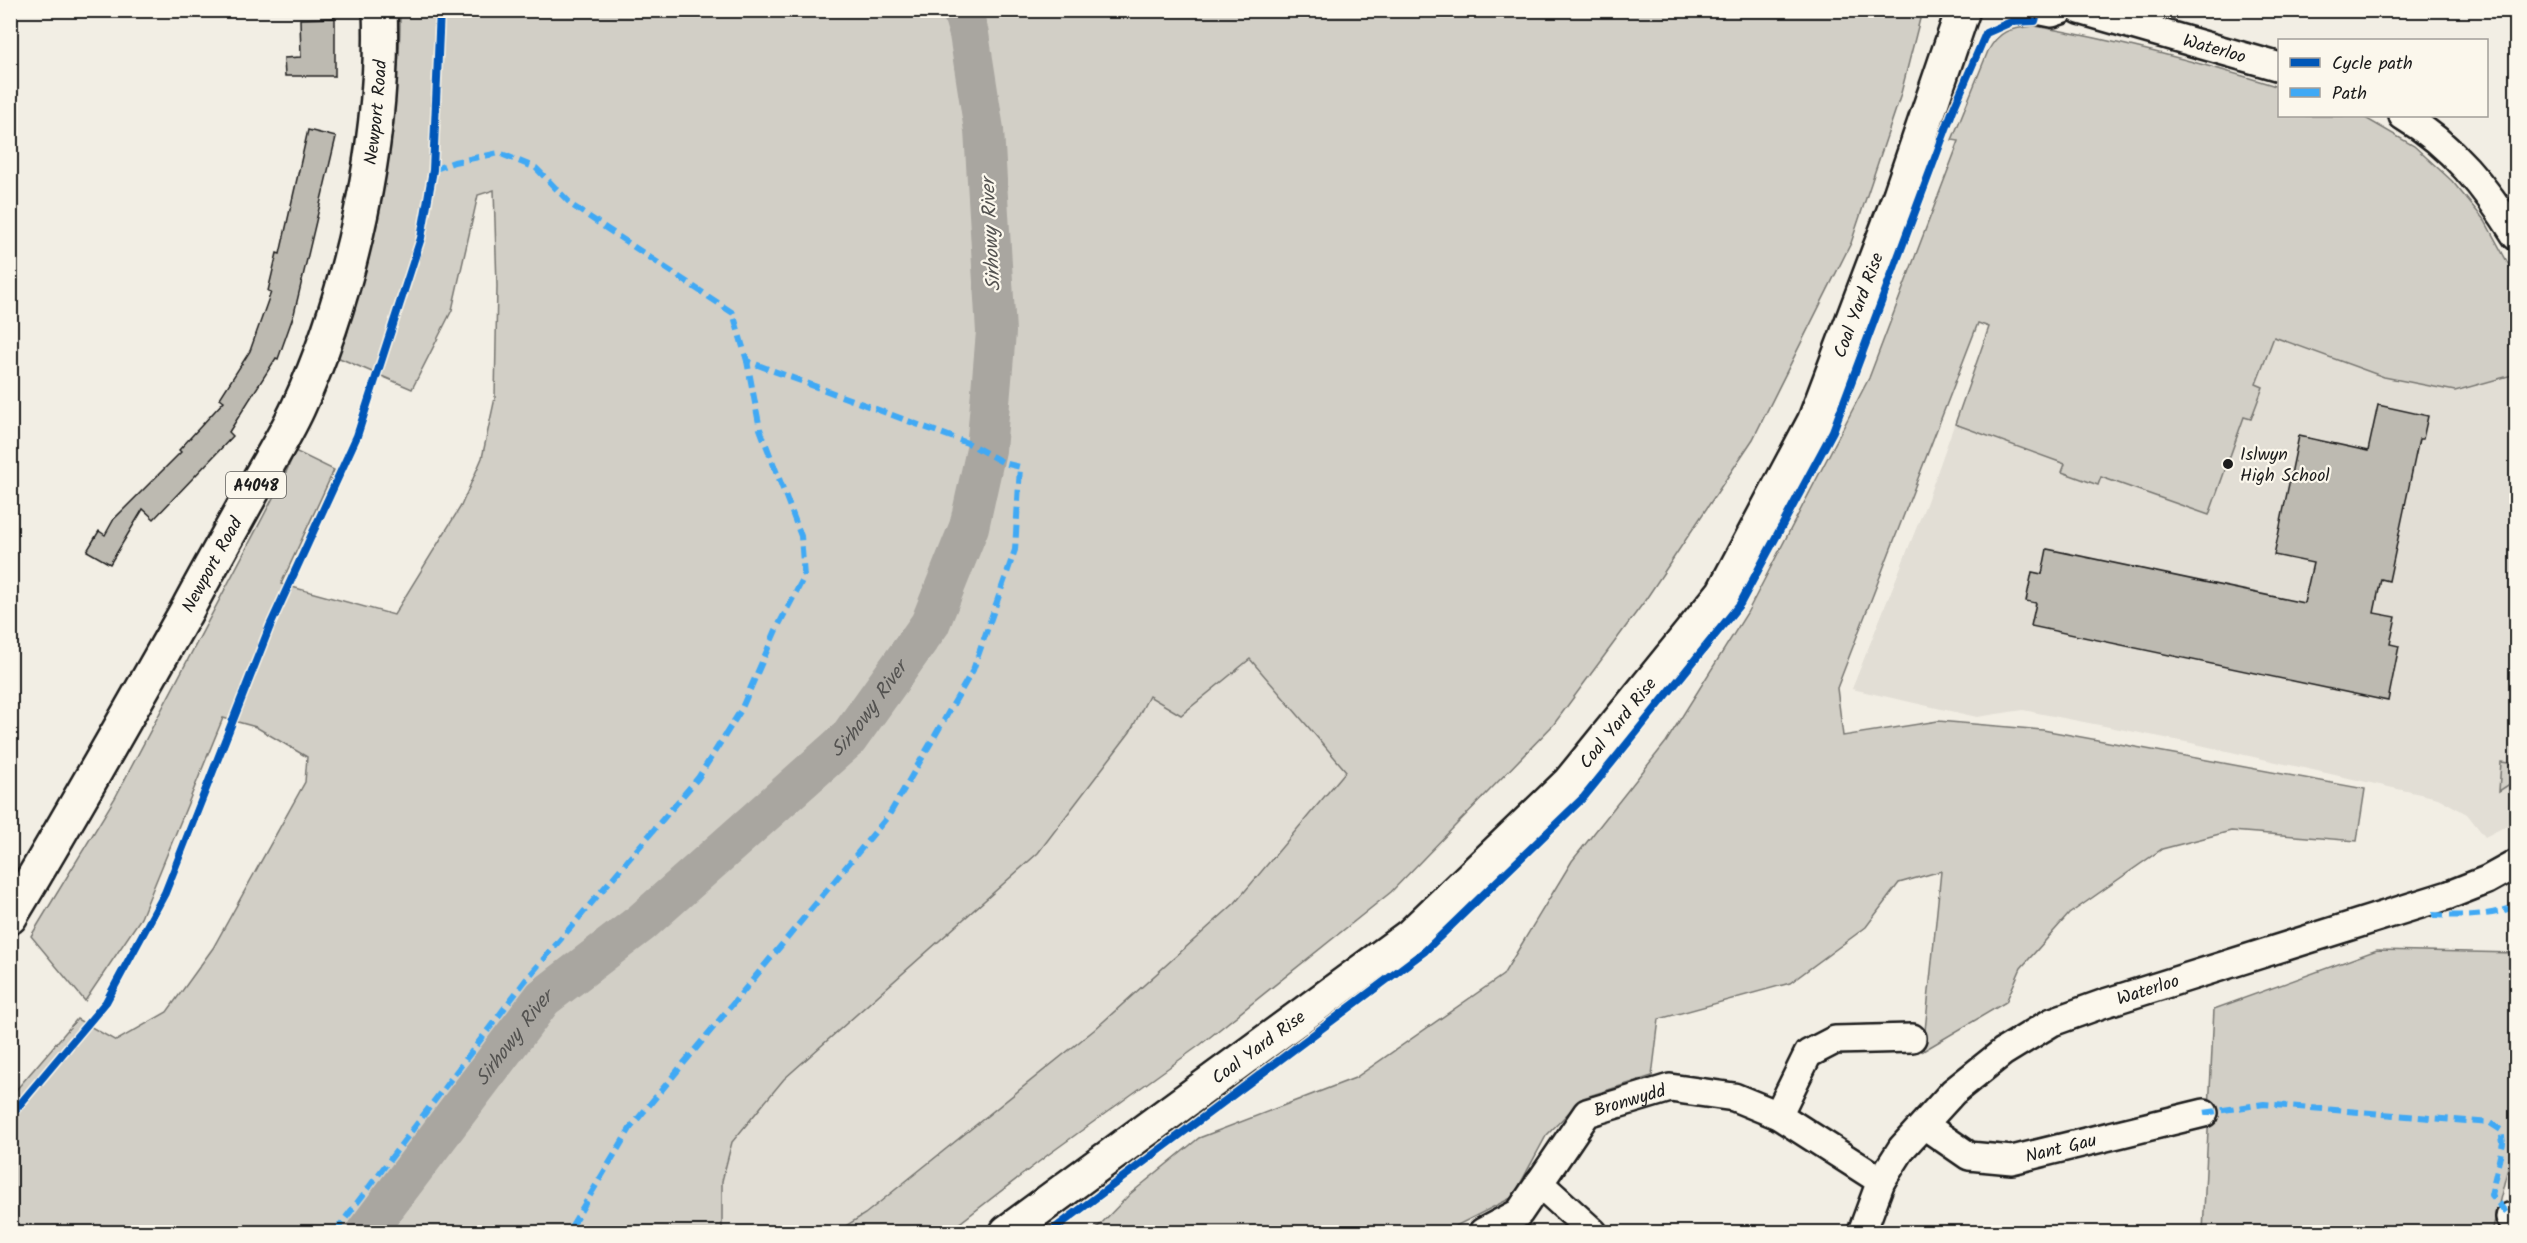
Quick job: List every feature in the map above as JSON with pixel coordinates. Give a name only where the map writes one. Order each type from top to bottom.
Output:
[{"type":"main road","name":"Newport Road","points":[[10,917],[116,738],[267,465],[297,410],[322,351],[344,280],[367,179],[377,115],[381,63],[380,10]]},
{"type":"main road","name":"Coal Yard Rise","points":[[1007,1233],[1411,935],[1569,783],[1723,593],[1814,422],[1900,195],[1963,10]]},
{"type":"street","points":[[2037,10],[2052,13],[2061,10]]},
{"type":"street","name":"Waterloo","points":[[2080,10],[2278,66]]},
{"type":"street","points":[[2404,117],[2441,142],[2465,166],[2493,199],[2517,236]]},
{"type":"street","name":"Waterloo","points":[[1862,1233],[1881,1181],[1902,1149],[1953,1092],[2003,1052],[2052,1022],[2182,978],[2449,895],[2487,880],[2517,864]]},
{"type":"street","points":[[1778,1114],[1808,1054],[1835,1040],[1912,1038]]},
{"type":"street","name":"Bronwydd","points":[[1483,1233],[1519,1213],[1587,1113],[1670,1088],[1734,1097],[1778,1114],[1881,1181]]},
{"type":"street","name":"Nant Gau","points":[[1924,1125],[1969,1156],[2012,1160],[2204,1113]]},
{"type":"street","points":[[1539,1183],[1593,1233]]},
{"type":"shaded area","points":[[400,11],[1922,11],[1900,97],[1851,243],[1753,439],[1644,602],[1554,724],[1391,892],[1200,1045],[1049,1154],[948,1232],[836,1232],[865,1214],[1094,1030],[1235,903],[1346,771],[1250,659],[1181,715],[1149,696],[1130,732],[1038,853],[784,1079],[732,1142],[722,1181],[722,1230],[707,1232],[11,1232],[10,1097],[77,1019],[116,1041],[167,1012],[213,948],[305,782],[307,757],[256,727],[223,718],[141,918],[85,1001],[31,936],[115,798],[284,477],[295,451],[334,470],[281,584],[394,615],[461,506],[482,458],[495,398],[497,286],[494,190],[478,195],[452,310],[412,389],[337,357],[347,335],[383,174],[395,93]]},
{"type":"shaded area","points":[[2035,26],[2097,38],[2219,69],[2278,87],[2278,117],[2364,117],[2414,146],[2452,181],[2485,221],[2516,278],[2516,374],[2455,391],[2384,377],[2274,337],[2256,384],[2263,387],[2251,419],[2244,417],[2209,515],[2101,477],[2098,485],[2062,472],[2065,464],[1955,424],[1989,327],[1978,323],[1837,688],[1843,736],[1938,721],[2043,730],[2365,789],[2357,841],[2231,831],[2162,849],[2069,914],[2021,968],[2006,1002],[1923,1051],[1941,871],[1899,883],[1866,927],[1790,983],[1659,1019],[1652,1076],[1583,1098],[1546,1136],[1513,1197],[1444,1232],[1093,1232],[1130,1194],[1199,1138],[1355,1078],[1503,975],[1572,861],[1666,742],[1747,613],[1869,378],[1959,141],[1952,140],[1988,51],[1998,38],[2013,29]]},
{"type":"shaded area","name":"Islwyn High School","points":[[2516,293],[2516,819],[2508,825],[2485,837],[2467,814],[2438,798],[2191,743],[2023,710],[1977,717],[1852,689],[1926,504],[1989,326]]},
{"type":"shaded area","points":[[1250,659],[1346,771],[1235,903],[1094,1030],[865,1214],[836,1232],[707,1232],[722,1230],[722,1181],[732,1142],[784,1079],[1038,853],[1130,732],[1150,696],[1181,714]]},
{"type":"shaded area","points":[[2501,762],[2516,764],[2516,780],[2499,791]]},
{"type":"shaded area","points":[[2377,950],[2516,953],[2516,1135],[2492,1232],[2203,1232],[2214,1009]]},
{"type":"building","points":[[335,18],[335,76],[285,76],[284,58],[301,57],[300,19]]},
{"type":"building","points":[[308,130],[336,137],[294,314],[278,359],[276,358],[229,432],[233,436],[154,519],[143,509],[110,564],[87,551],[99,531],[105,535],[114,519],[181,452],[179,450],[224,401],[220,398],[250,351],[271,292],[268,291],[277,253],[280,254]]},
{"type":"building","points":[[2378,405],[2428,416],[2423,439],[2419,439],[2389,581],[2381,579],[2374,613],[2396,617],[2390,644],[2399,646],[2388,701],[2031,626],[2036,603],[2026,601],[2032,572],[2042,574],[2047,549],[2304,603],[2313,563],[2274,555],[2299,436],[2368,451]]},
{"type":"waterway","name":"Sirhowy River","points":[[366,1232],[543,998],[641,923],[848,739],[930,624],[969,527],[986,450],[996,332],[984,130],[969,34],[962,10]]},
{"type":"marked path","points":[[433,170],[454,162],[499,153],[536,168],[573,206],[733,313],[747,361],[970,444],[1004,463],[1020,467],[1015,550],[973,670],[889,815],[631,1127],[568,1232]]},
{"type":"marked path","points":[[335,1232],[525,981],[698,778],[741,710],[776,630],[804,577],[801,536],[760,429],[747,361]]},
{"type":"marked path","points":[[2432,915],[2486,914],[2516,906]]},
{"type":"marked path","points":[[2204,1113],[2264,1104],[2490,1123],[2501,1130],[2503,1143],[2491,1195],[2510,1217]]},
{"type":"cycle path","points":[[10,1116],[106,1002],[165,893],[270,626],[357,436],[421,238],[433,170],[440,10]]},
{"type":"cycle path","points":[[1050,1232],[1425,951],[1584,797],[1740,604],[1833,431],[1953,110],[1986,33],[2011,22],[2035,21],[2038,10]]},
{"type":"place","name":"Islwyn High School","points":[[2228,464]]}]
